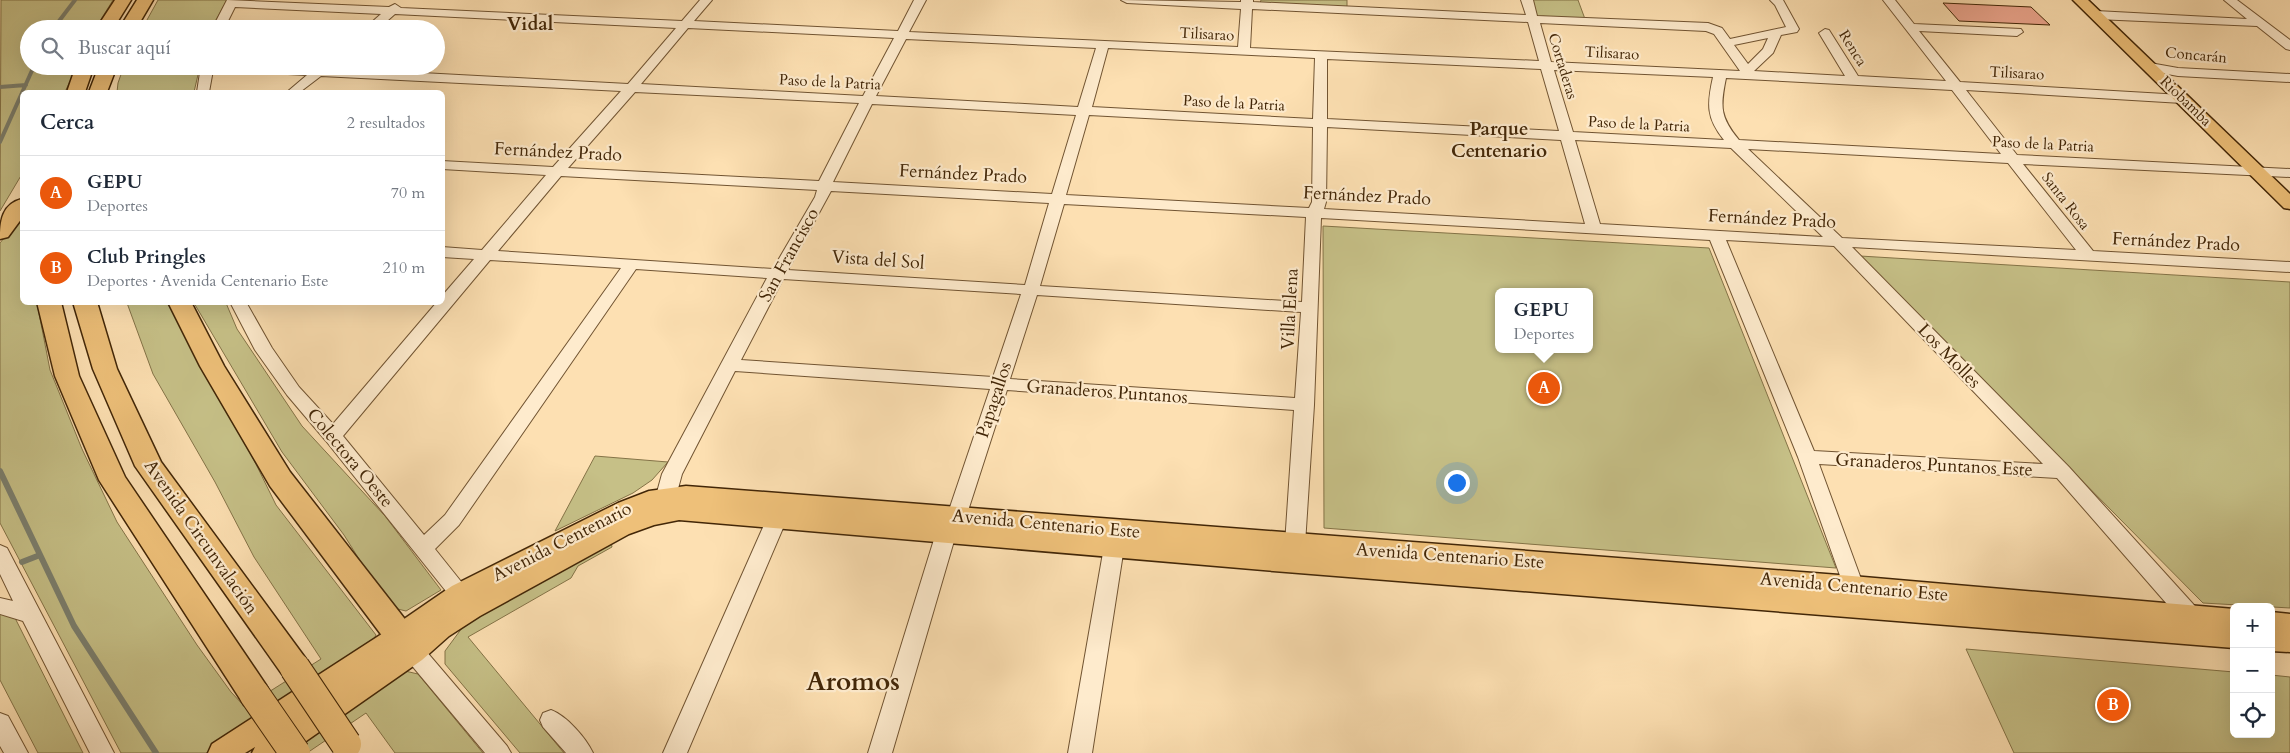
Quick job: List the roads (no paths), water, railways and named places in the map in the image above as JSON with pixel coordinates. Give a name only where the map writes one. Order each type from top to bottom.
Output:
[{"type":"highway","points":[[110,20],[122,0]]},
{"type":"highway","points":[[133,20],[145,0]]},
{"type":"highway","points":[[77,90],[82,75]]},
{"type":"highway","points":[[99,90],[105,75]]},
{"type":"highway","points":[[0,232],[20,207]]},
{"type":"highway","points":[[50,305],[67,376],[113,480],[295,753]]},
{"type":"highway","name":"Avenida Circunvalación","points":[[86,305],[105,369],[149,466],[295,668],[349,749]]},
{"type":"highway","points":[[181,305],[212,366],[280,479],[407,644]]},
{"type":"main road","name":"Riobamba","points":[[2080,0],[2290,204]]},
{"type":"main road","name":"Avenida Centenario","points":[[407,644],[440,629],[466,601],[668,504]]},
{"type":"main road","name":"Avenida Centenario Este","points":[[668,504],[688,511],[780,511],[1290,553],[1856,596],[2197,625],[2230,621]]},
{"type":"main road","name":"Avenida Centenario Este","points":[[951,525],[1114,547],[1290,553]]},
{"type":"main road","points":[[2275,622],[2290,624]]},
{"type":"main road","name":"Avenida Centenario Este","points":[[2197,625],[2230,636]]},
{"type":"main road","points":[[2275,640],[2290,642]]},
{"type":"main road","points":[[222,753],[407,644]]},
{"type":"main road","points":[[266,753],[407,644]]},
{"type":"street","points":[[380,20],[405,0]]},
{"type":"street","points":[[445,304],[557,171],[706,0]]},
{"type":"street","name":"San Francisco","points":[[668,504],[672,474],[778,273],[822,197],[828,175],[920,0]]},
{"type":"street","points":[[1127,0],[1247,3],[1708,27],[1718,31],[1747,74],[1771,50],[1774,45],[1775,33]]},
{"type":"street","name":"Cortaderas","points":[[1527,0],[1594,228]]},
{"type":"street","name":"Santa Rosa","points":[[1889,0],[2088,256]]},
{"type":"street","points":[[2230,0],[2290,46]]},
{"type":"street","points":[[1727,43],[1793,29],[1779,1]]},
{"type":"street","points":[[223,20],[232,2]]},
{"type":"street","name":"Tilisarao","points":[[232,2],[1103,46],[1747,74],[2182,99]]},
{"type":"street","points":[[1244,52],[1247,3]]},
{"type":"street","points":[[2096,15],[2259,23]]},
{"type":"street","points":[[1910,27],[2017,32]]},
{"type":"street","name":"Renca","points":[[1825,33],[1854,80]]},
{"type":"street","name":"Papagallos","points":[[880,753],[951,525],[1031,290],[1103,46]]},
{"type":"street","name":"Villa Elena","points":[[1290,553],[1305,405],[1315,212],[1319,202],[1321,56]]},
{"type":"street","name":"Concarán","points":[[2150,67],[2171,65],[2290,72]]},
{"type":"street","name":"Concarán","points":[[2150,67],[2178,72],[2284,78]]},
{"type":"street","name":"Los Molles","points":[[1720,74],[1716,93],[1716,117],[1720,126],[1735,145],[1838,242],[2062,472],[2197,625]]},
{"type":"street","points":[[203,90],[207,75]]},
{"type":"street","points":[[296,90],[314,75]]},
{"type":"street","name":"Paso de la Patria","points":[[425,75],[868,100],[2290,173]]},
{"type":"street","points":[[2284,78],[2290,89]]},
{"type":"street","name":"Fernández Prado","points":[[445,165],[826,184],[2290,267]]},
{"type":"street","points":[[1716,235],[1807,457],[1856,596]]},
{"type":"street","name":"Vista del Sol","points":[[445,252],[1310,308]]},
{"type":"street","points":[[424,548],[452,520],[632,264]]},
{"type":"street","name":"Colectora Oeste","points":[[240,305],[264,350],[293,391],[333,436],[466,601]]},
{"type":"street","points":[[333,436],[444,305]]},
{"type":"street","name":"Granaderos Puntanos","points":[[731,365],[1305,405]]},
{"type":"street","name":"Granaderos Puntanos Este","points":[[1807,457],[2062,472]]},
{"type":"street","points":[[674,753],[780,511]]},
{"type":"street","points":[[1080,753],[1114,547]]},
{"type":"street","points":[[0,553],[102,753]]},
{"type":"street","points":[[0,606],[30,615]]},
{"type":"street","points":[[407,644],[499,753]]},
{"type":"street","points":[[551,720],[581,753]]},
{"type":"street","points":[[0,723],[16,753]]},
{"type":"waterway","points":[[60,20],[75,0]]},
{"type":"waterway","points":[[25,85],[30,75]]},
{"type":"waterway","points":[[0,87],[25,85]]},
{"type":"waterway","points":[[23,90],[25,85]]},
{"type":"waterway","points":[[0,142],[20,97]]},
{"type":"waterway","points":[[0,471],[74,626],[156,753]]},
{"type":"waterway","points":[[22,562],[40,555]]},
{"type":"place","name":"GEPU","points":[[1544,388]]},
{"type":"place","name":"Club Pringles","points":[[2113,705]]},
{"type":"district","name":"Vidal","points":[[530,24]]},
{"type":"district","name":"Parque Centenario","points":[[1499,140]]},
{"type":"district","name":"Aromos","points":[[853,681]]}]
